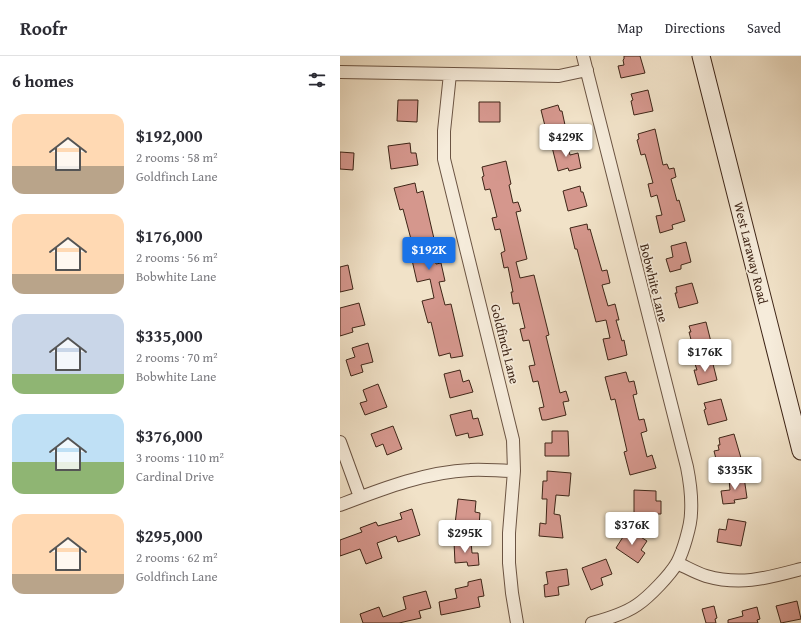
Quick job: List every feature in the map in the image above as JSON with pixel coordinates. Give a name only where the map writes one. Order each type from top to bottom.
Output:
[{"type":"main road","name":"West Laraway Road","points":[[702,56],[801,451]]},
{"type":"street","name":"Bobwhite Lane","points":[[583,56],[690,480],[691,514],[686,538],[677,563],[657,588],[637,605],[610,619],[592,623]]},
{"type":"street","points":[[340,72],[559,76],[587,70]]},
{"type":"street","name":"Goldfinch Lane","points":[[450,74],[444,131],[444,158],[513,440],[514,471],[509,533],[509,563],[517,623]]},
{"type":"street","points":[[340,442],[360,497]]},
{"type":"street","points":[[340,505],[406,481],[438,474],[470,470],[514,471]]},
{"type":"street","points":[[677,563],[705,576],[736,581],[764,579],[801,569]]},
{"type":"building","points":[[624,56],[640,56],[645,73],[621,78],[618,66],[624,65]]},
{"type":"building","points":[[648,90],[653,111],[634,115],[631,94]]},
{"type":"building","points":[[398,100],[418,100],[417,122],[397,121]]},
{"type":"building","points":[[479,102],[500,102],[500,122],[479,122]]},
{"type":"building","points":[[558,105],[560,111],[562,111],[565,125],[546,130],[541,110]]},
{"type":"building","points":[[655,129],[663,165],[667,164],[669,169],[674,168],[676,177],[671,179],[677,201],[679,200],[685,221],[672,225],[673,229],[660,233],[656,216],[662,215],[657,195],[651,197],[648,184],[653,183],[645,154],[641,155],[637,140],[639,139],[638,134]]},
{"type":"building","points":[[410,143],[411,153],[416,153],[418,165],[391,169],[388,146]]},
{"type":"building","points":[[567,143],[570,155],[578,153],[581,168],[569,171],[568,168],[558,171],[552,147]]},
{"type":"building","points":[[340,152],[354,153],[353,170],[340,169]]},
{"type":"building","points":[[506,161],[513,203],[518,202],[521,211],[516,212],[527,259],[516,262],[520,278],[534,275],[549,335],[546,336],[560,393],[566,391],[569,401],[563,402],[566,415],[546,420],[542,420],[539,408],[544,407],[538,381],[533,382],[529,366],[535,365],[529,340],[523,341],[520,329],[525,328],[519,303],[513,304],[511,292],[513,292],[508,267],[504,268],[501,253],[505,251],[500,229],[495,230],[492,218],[497,217],[490,189],[485,190],[482,177],[484,176],[482,167]]},
{"type":"building","points":[[415,183],[417,193],[423,191],[435,243],[431,244],[436,264],[441,263],[445,281],[439,282],[445,305],[451,304],[463,356],[451,358],[450,353],[439,356],[431,322],[428,323],[422,301],[434,298],[430,279],[417,282],[412,260],[426,256],[422,240],[412,243],[403,209],[400,210],[394,188]]},
{"type":"building","points":[[580,186],[587,206],[568,211],[563,191]]},
{"type":"building","points":[[587,224],[588,230],[590,229],[602,271],[607,270],[610,283],[602,285],[608,306],[615,304],[619,320],[616,320],[622,341],[624,340],[627,355],[608,360],[603,339],[610,338],[606,320],[596,322],[570,228]]},
{"type":"building","points":[[686,242],[691,262],[681,265],[681,269],[670,272],[666,259],[673,257],[671,246]]},
{"type":"building","points":[[348,265],[353,289],[340,292],[340,267]]},
{"type":"building","points":[[692,283],[698,303],[679,308],[675,293],[677,293],[676,287]]},
{"type":"building","points":[[359,303],[365,325],[352,328],[353,332],[340,336],[340,308]]},
{"type":"building","points":[[706,322],[711,342],[693,347],[689,326]]},
{"type":"building","points":[[368,343],[373,362],[361,365],[363,372],[351,376],[346,360],[355,357],[352,348]]},
{"type":"building","points":[[712,360],[717,380],[698,385],[694,370],[697,370],[695,364]]},
{"type":"building","points":[[460,370],[463,382],[469,380],[473,392],[450,398],[444,374]]},
{"type":"building","points":[[626,372],[629,382],[634,381],[637,394],[633,395],[639,420],[644,419],[647,431],[641,433],[647,457],[652,455],[656,468],[630,475],[624,452],[627,451],[615,399],[611,400],[605,377]]},
{"type":"building","points":[[378,384],[387,407],[365,415],[360,403],[367,401],[363,390]]},
{"type":"building","points":[[721,399],[727,420],[708,425],[704,410],[706,409],[704,403]]},
{"type":"building","points":[[471,410],[473,419],[478,418],[483,435],[469,438],[468,433],[456,436],[450,415]]},
{"type":"building","points":[[393,426],[402,449],[387,455],[383,444],[376,447],[371,434]]},
{"type":"building","points":[[552,431],[568,431],[569,456],[545,456],[545,443],[552,443]]},
{"type":"building","points":[[734,434],[741,458],[730,461],[730,464],[718,467],[714,451],[719,450],[719,438]]},
{"type":"building","points":[[547,471],[571,473],[569,496],[556,495],[554,514],[560,515],[563,538],[539,536],[540,523],[546,524],[547,499],[542,499],[543,481],[547,481]]},
{"type":"building","points":[[744,477],[747,498],[734,500],[735,503],[723,504],[721,491],[730,490],[729,479]]},
{"type":"building","points":[[634,490],[656,491],[656,501],[661,501],[661,514],[634,514]]},
{"type":"building","points":[[458,499],[476,501],[475,512],[480,513],[479,526],[455,524]]},
{"type":"building","points":[[412,509],[420,535],[398,542],[396,536],[377,543],[382,558],[366,564],[360,549],[340,556],[340,540],[362,532],[360,528],[376,522],[378,526],[402,519],[400,513]]},
{"type":"building","points":[[728,519],[746,522],[741,546],[717,542],[719,529],[726,530]]},
{"type":"building","points":[[628,529],[647,541],[641,550],[645,553],[638,563],[616,548]]},
{"type":"building","points":[[471,541],[472,553],[478,553],[479,565],[468,566],[467,562],[455,563],[454,542]]},
{"type":"building","points":[[606,559],[612,574],[601,578],[603,585],[591,590],[582,568]]},
{"type":"building","points":[[567,569],[569,585],[558,587],[559,595],[545,597],[544,585],[548,584],[546,572]]},
{"type":"building","points":[[481,579],[484,596],[478,597],[480,607],[441,615],[439,602],[457,598],[455,589],[468,586],[468,582]]},
{"type":"building","points":[[426,591],[431,608],[419,611],[421,618],[399,623],[363,623],[360,614],[379,607],[383,617],[406,609],[403,597]]},
{"type":"building","points":[[797,601],[801,619],[781,623],[776,606]]},
{"type":"building","points":[[714,606],[717,618],[715,619],[716,623],[706,623],[702,609]]},
{"type":"building","points":[[757,607],[760,619],[757,620],[758,623],[728,623],[728,620],[743,616],[742,611]]}]
